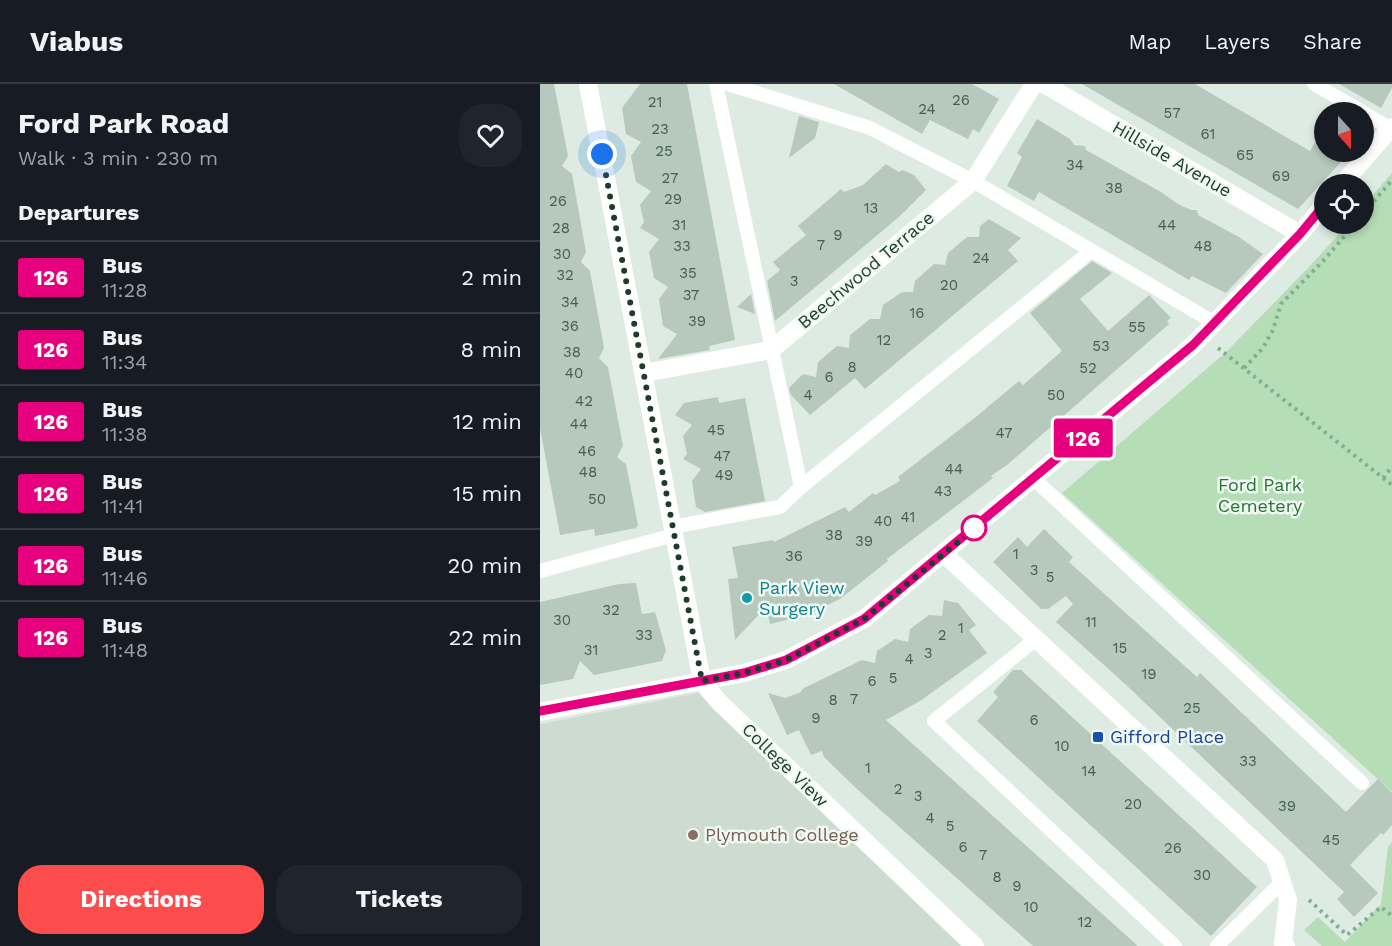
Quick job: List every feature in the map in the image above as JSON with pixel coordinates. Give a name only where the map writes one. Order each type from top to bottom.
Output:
[{"type":"street","points":[[588,84],[702,681]]},
{"type":"street","name":"Beechwood Terrace","points":[[644,373],[771,350],[972,181],[1034,84]]},
{"type":"street","name":"Hillside Avenue","points":[[1044,84],[1300,234]]},
{"type":"street","points":[[1351,174],[1391,128]]},
{"type":"street","points":[[540,711],[744,673],[786,660],[864,619],[1034,479],[1209,329],[1314,217]]},
{"type":"street","points":[[943,553],[1275,861],[1288,900],[1285,945]]},
{"type":"street","name":"College View","points":[[702,681],[719,702],[975,946]]},
{"type":"lane","points":[[716,84],[801,487]]},
{"type":"lane","points":[[728,84],[870,128],[972,181],[1091,251],[1209,329]]},
{"type":"lane","points":[[1314,84],[1344,102]]},
{"type":"lane","points":[[1374,119],[1391,128]]},
{"type":"lane","points":[[540,571],[673,531],[780,507],[801,487],[1091,251]]},
{"type":"lane","points":[[1034,479],[1362,783]]},
{"type":"lane","points":[[1036,639],[934,721],[1175,946]]},
{"type":"lane","points":[[1217,946],[1283,881]]},
{"type":"path","points":[[1374,201],[1392,180]]},
{"type":"path","points":[[1244,368],[1263,348],[1273,330],[1281,304],[1346,234]]},
{"type":"path","points":[[1209,329],[1244,368],[1392,485]]},
{"type":"path","points":[[1383,478],[1392,467]]},
{"type":"path","points":[[1288,900],[1311,900],[1347,935],[1381,907],[1392,916]]},
{"type":"shaded area","name":"Plymouth College","points":[[698,693],[961,946],[540,946],[540,724]]},
{"type":"green space","name":"Ford Park Cemetery","points":[[1392,173],[1392,792],[1062,493],[1225,353],[1339,234],[1374,234],[1374,194]]},
{"type":"green space","points":[[1392,842],[1392,946],[1322,946],[1304,930],[1318,917],[1345,942],[1381,904],[1388,847]]},
{"type":"building","points":[[540,84],[554,84],[568,156],[562,166],[572,174],[586,252],[581,262],[590,271],[604,348],[599,358],[608,367],[623,446],[617,457],[626,464],[638,525],[636,528],[595,536],[594,529],[560,535],[540,428]]},
{"type":"building","points":[[640,84],[687,84],[735,340],[709,346],[710,350],[658,359],[677,334],[663,326],[659,299],[668,287],[654,278],[649,252],[659,239],[640,228],[644,222],[640,205],[651,191],[636,182],[631,156],[641,142],[626,134],[622,108]]},
{"type":"building","points":[[834,84],[972,84],[999,99],[979,133],[973,129],[968,139],[930,120],[922,134]]},
{"type":"building","points":[[1082,84],[1195,84],[1310,151],[1314,144],[1314,162],[1341,162],[1330,174],[1314,174],[1314,191],[1298,209]]},
{"type":"building","points":[[1339,84],[1392,84],[1381,108]]},
{"type":"building","points":[[799,116],[819,122],[815,138],[789,158]]},
{"type":"building","points":[[1037,119],[1070,139],[1074,145],[1085,146],[1086,150],[1178,204],[1191,210],[1197,210],[1198,215],[1239,237],[1263,254],[1226,293],[1192,276],[1189,280],[1039,192],[1034,201],[1007,186],[1022,157],[1017,153]]},
{"type":"building","points":[[886,164],[899,172],[902,170],[914,175],[926,190],[900,216],[775,321],[767,281],[780,270],[773,262],[806,235],[798,226],[841,189],[844,192],[863,185]]},
{"type":"building","points":[[989,219],[1021,238],[1008,250],[1018,261],[865,389],[855,378],[810,415],[791,395],[789,388],[803,374],[816,377],[818,362],[837,346],[849,348],[850,335],[870,319],[880,319],[883,305],[902,292],[913,292],[915,281],[934,264],[945,265],[948,253],[967,237],[979,237],[980,226]]},
{"type":"building","points":[[1092,261],[1112,273],[1080,299],[1108,331],[1149,295],[1171,318],[1167,321],[1169,324],[1007,465],[991,476],[993,478],[887,559],[888,561],[840,599],[807,615],[770,624],[766,607],[735,640],[728,579],[738,578],[732,547],[773,540],[774,542],[845,507],[849,512],[873,493],[875,495],[900,481],[898,477],[1019,381],[1023,385],[1062,351],[1030,313]]},
{"type":"building","points":[[751,294],[755,314],[737,307]]},
{"type":"building","points":[[718,397],[719,403],[745,398],[765,501],[705,512],[696,507],[692,481],[701,469],[683,459],[687,454],[683,436],[692,425],[675,415],[684,403]]},
{"type":"building","points":[[1044,529],[1073,557],[1069,562],[1197,677],[1200,673],[1346,812],[1378,779],[1392,793],[1392,825],[1350,865],[1378,893],[1354,917],[1337,899],[1344,892],[1123,682],[1056,622],[1073,604],[1066,596],[1048,609],[1041,609],[993,562],[1018,537],[1027,547]]},
{"type":"building","points":[[636,583],[642,614],[655,612],[666,650],[662,661],[594,675],[580,661],[573,679],[540,685],[540,602],[619,584]]},
{"type":"building","points":[[944,600],[958,603],[976,625],[969,630],[987,653],[920,701],[886,720],[1138,946],[1033,946],[858,790],[824,757],[822,751],[811,755],[799,730],[787,735],[768,693],[785,698],[862,660],[875,663],[877,651],[895,639],[908,642],[910,629],[929,615],[942,616]]},
{"type":"building","points":[[1013,670],[1021,670],[1257,887],[1211,936],[977,721],[998,697],[993,692]]},
{"type":"bus line","name":"126","points":[[540,711],[744,673],[786,660],[864,619],[1193,345],[1314,217]]},
{"type":"place","name":"Park View Surgery","points":[[747,598]]},
{"type":"place","name":"Gifford Place","points":[[1098,737]]},
{"type":"place","name":"Plymouth College","points":[[693,835]]},
{"type":"route","points":[[602,154],[702,681],[744,673],[786,660],[825,641],[864,619],[980,524],[974,528]]}]
